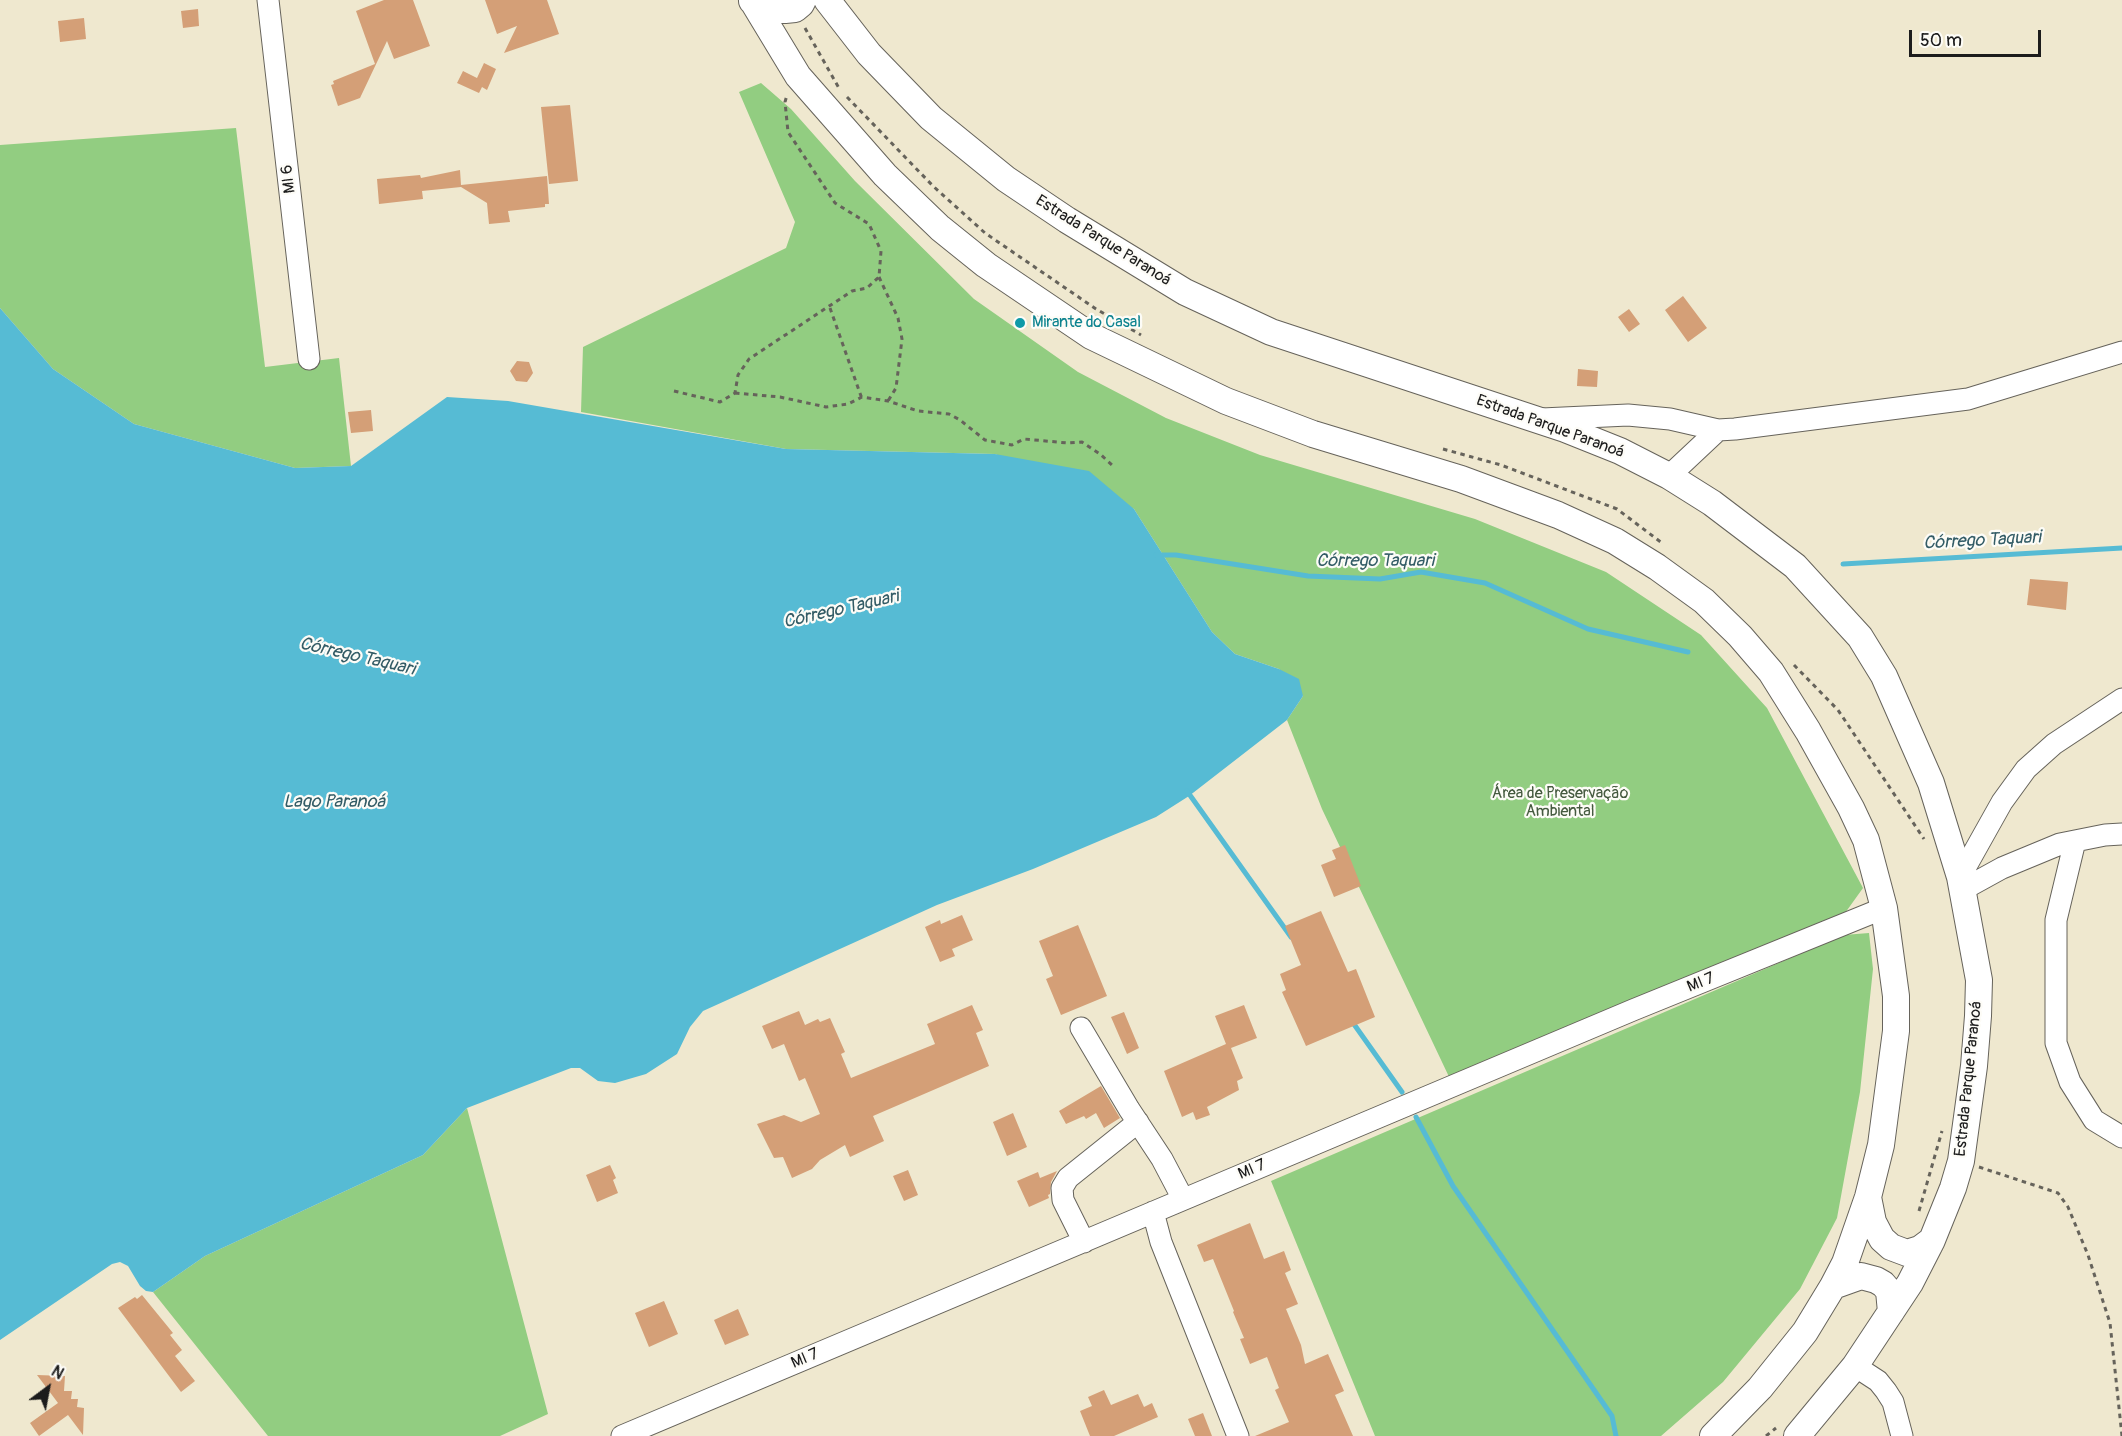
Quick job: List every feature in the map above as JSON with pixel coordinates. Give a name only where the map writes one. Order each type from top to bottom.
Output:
[{"type":"main road","name":"Estrada Parque Paranoá","points":[[827,0],[869,54],[931,118],[1006,179],[1067,220],[1185,292],[1271,332],[1538,419],[1620,451],[1669,476],[1712,504],[1795,566],[1860,637],[1884,676],[1931,783],[1961,883],[1979,980],[1974,1066],[1961,1161],[1953,1188],[1922,1263],[1855,1366],[1789,1429]]},
{"type":"main road","points":[[752,1],[773,9],[785,10],[799,4]]},
{"type":"main road","points":[[752,1],[798,76],[885,176],[940,228],[986,265],[1091,336],[1237,405],[1313,434],[1461,479],[1558,515],[1616,541],[1704,601],[1740,636],[1780,667],[1809,731],[1866,840],[1884,908],[1896,996],[1896,1031],[1881,1145],[1868,1197],[1845,1263],[1805,1332],[1760,1388],[1713,1436]]},
{"type":"main road","points":[[1868,1197],[1874,1222],[1882,1239],[1891,1247],[1907,1254],[1920,1249],[1932,1240]]},
{"type":"main road","points":[[1833,1286],[1861,1276],[1876,1280],[1888,1291],[1891,1312]]},
{"type":"street","name":"MI 6","points":[[268,0],[309,359]]},
{"type":"street","points":[[1538,419],[1628,415],[1671,419],[1718,429],[1735,429],[1968,399],[2122,352]]},
{"type":"street","points":[[1669,476],[1718,429]]},
{"type":"street","points":[[1961,883],[2002,802],[2026,769],[2054,744],[2122,699]]},
{"type":"street","points":[[1961,883],[2060,844],[2122,834]]},
{"type":"street","points":[[2075,841],[2056,920],[2056,1043],[2070,1082],[2094,1120],[2122,1137]]},
{"type":"street","name":"MI 7","points":[[622,1436],[1183,1199],[1884,908]]},
{"type":"street","points":[[1081,1028],[1162,1159],[1183,1199]]},
{"type":"street","points":[[1084,1242],[1064,1200],[1062,1188],[1068,1178],[1138,1122]]},
{"type":"street","points":[[1152,1212],[1161,1242],[1238,1436]]},
{"type":"street","points":[[1855,1366],[1878,1381],[1886,1391],[1893,1402],[1902,1436]]},
{"type":"path","points":[[799,4],[840,90],[933,186],[985,233],[1096,309],[1144,336]]},
{"type":"path","points":[[798,76],[789,88],[785,102],[788,132],[835,203],[869,224],[881,251],[879,277],[898,318],[902,339],[896,388],[888,401]]},
{"type":"path","points":[[735,393],[738,375],[748,359],[830,308],[852,291],[867,288],[879,277]]},
{"type":"path","points":[[830,308],[862,397]]},
{"type":"path","points":[[674,391],[720,402],[735,393],[780,397],[826,407],[848,404],[862,397],[888,401],[918,411],[948,414],[960,420],[985,440],[994,442],[1012,445],[1024,439],[1082,442],[1101,454],[1112,465]]},
{"type":"path","points":[[1434,447],[1501,465],[1617,509],[1664,544]]},
{"type":"path","points":[[1780,667],[1838,710],[1930,848]]},
{"type":"path","points":[[1918,1214],[1944,1121]]},
{"type":"path","points":[[1961,1161],[2058,1193],[2068,1207],[2088,1255],[2110,1323],[2122,1436]]},
{"type":"path","points":[[1766,1436],[1789,1429]]},
{"type":"green space","name":"Área de Preservação Ambiental","points":[[761,83],[791,109],[855,181],[974,299],[1078,372],[1166,418],[1260,455],[1475,519],[1606,572],[1701,635],[1767,708],[1863,888],[1835,927],[1451,1081],[1322,809],[1287,720],[1303,696],[1279,669],[1235,654],[1212,632],[1134,509],[995,454],[786,449],[581,412],[583,347],[786,248],[795,222],[739,92]]},
{"type":"green space","points":[[236,128],[265,367],[339,358],[351,466],[295,468],[134,424],[53,369],[0,308],[0,145]]},
{"type":"green space","points":[[1869,933],[1873,969],[1860,1092],[1837,1218],[1800,1289],[1723,1382],[1661,1436],[1375,1436],[1271,1181],[1844,935]]},
{"type":"green space","points":[[467,1108],[548,1414],[500,1436],[268,1436],[153,1292],[205,1256],[423,1155]]},
{"type":"water","name":"Lago Paranoá","points":[[0,308],[53,369],[134,424],[295,468],[351,466],[447,397],[508,401],[786,449],[995,454],[1089,471],[1134,509],[1212,632],[1235,654],[1279,669],[1299,679],[1303,696],[1287,720],[1189,796],[1156,817],[1033,869],[937,905],[703,1011],[690,1027],[677,1054],[646,1074],[615,1083],[598,1081],[580,1068],[571,1068],[467,1108],[423,1155],[205,1256],[153,1292],[146,1291],[140,1286],[128,1266],[120,1262],[112,1264],[0,1340]]},
{"type":"building","points":[[384,0],[413,0],[430,46],[394,59],[387,41],[360,98],[338,106],[331,85],[334,84],[333,81],[375,64],[356,11]]},
{"type":"building","points":[[485,0],[547,0],[559,34],[504,53],[517,26],[497,34]]},
{"type":"building","points":[[198,9],[199,26],[183,28],[181,11]]},
{"type":"building","points":[[84,18],[86,39],[60,42],[58,21]]},
{"type":"building","points":[[484,63],[496,69],[487,90],[482,87],[479,93],[457,83],[463,71],[477,78]]},
{"type":"building","points":[[570,105],[578,181],[549,184],[541,107]]},
{"type":"building","points":[[460,170],[461,185],[547,176],[549,204],[545,204],[545,207],[508,211],[510,222],[489,224],[487,203],[461,187],[422,191],[423,199],[379,204],[377,179],[420,175],[421,178]]},
{"type":"building","points":[[1683,296],[1707,328],[1688,342],[1665,310]]},
{"type":"building","points":[[1629,309],[1640,324],[1629,332],[1618,317]]},
{"type":"building","points":[[517,361],[529,362],[533,373],[527,382],[516,381],[510,371]]},
{"type":"building","points":[[1578,369],[1598,371],[1597,387],[1577,386]]},
{"type":"building","points":[[371,410],[373,431],[351,433],[348,412]]},
{"type":"building","points":[[2030,579],[2068,582],[2066,610],[2027,605]]},
{"type":"building","points":[[1345,845],[1361,886],[1334,897],[1321,865],[1336,859],[1332,850]]},
{"type":"building","points":[[1321,911],[1348,972],[1356,969],[1375,1017],[1306,1046],[1282,992],[1286,990],[1280,974],[1301,965],[1285,926]]},
{"type":"building","points":[[962,915],[973,940],[952,949],[955,956],[940,962],[925,927],[940,920],[941,924]]},
{"type":"building","points":[[1078,925],[1107,996],[1061,1015],[1046,979],[1053,976],[1039,941]]},
{"type":"building","points":[[972,1005],[983,1030],[976,1033],[989,1066],[873,1116],[884,1141],[850,1157],[845,1145],[820,1160],[812,1169],[792,1178],[783,1157],[774,1158],[757,1124],[784,1115],[801,1122],[820,1114],[805,1078],[799,1081],[784,1044],[772,1049],[762,1026],[799,1011],[805,1025],[818,1019],[820,1022],[830,1018],[845,1052],[841,1054],[851,1078],[935,1044],[927,1024]]},
{"type":"building","points":[[1244,1005],[1257,1038],[1231,1048],[1243,1078],[1237,1081],[1239,1090],[1207,1107],[1210,1115],[1196,1120],[1193,1112],[1182,1117],[1164,1071],[1226,1044],[1215,1016]]},
{"type":"building","points":[[1124,1012],[1139,1048],[1127,1054],[1111,1017]]},
{"type":"building","points":[[1101,1086],[1120,1118],[1104,1128],[1096,1113],[1086,1119],[1084,1116],[1066,1124],[1059,1111]]},
{"type":"building","points":[[1013,1113],[1027,1147],[1007,1156],[993,1122]]},
{"type":"building","points":[[610,1165],[616,1178],[613,1180],[618,1193],[597,1202],[586,1175]]},
{"type":"building","points":[[908,1170],[918,1195],[904,1201],[893,1176]]},
{"type":"building","points":[[1057,1171],[1051,1182],[1049,1198],[1029,1207],[1017,1181],[1038,1172],[1040,1178]]},
{"type":"building","points":[[1250,1223],[1264,1259],[1284,1251],[1291,1270],[1285,1273],[1298,1304],[1286,1309],[1301,1345],[1305,1364],[1328,1354],[1344,1391],[1335,1395],[1353,1436],[1255,1436],[1289,1422],[1275,1390],[1279,1388],[1267,1357],[1250,1364],[1240,1339],[1244,1338],[1213,1259],[1204,1262],[1197,1245]]},
{"type":"building","points":[[142,1295],[173,1333],[170,1335],[182,1350],[175,1356],[195,1381],[181,1392],[118,1308]]},
{"type":"building","points":[[664,1301],[678,1334],[649,1347],[635,1313]]},
{"type":"building","points":[[738,1309],[749,1335],[725,1345],[714,1320]]},
{"type":"building","points":[[37,1375],[65,1376],[64,1391],[72,1391],[71,1399],[78,1399],[77,1407],[84,1408],[83,1435],[68,1415],[39,1436],[30,1423],[58,1403]]},
{"type":"building","points":[[1104,1390],[1111,1405],[1138,1394],[1144,1407],[1152,1403],[1158,1417],[1114,1436],[1090,1436],[1080,1411],[1092,1406],[1088,1397]]},
{"type":"building","points":[[1203,1413],[1212,1436],[1195,1436],[1188,1419]]},
{"type":"waterway","name":"Córrego Taquari","points":[[1843,564],[2122,548]]},
{"type":"waterway","name":"Córrego Taquari","points":[[1156,555],[1176,555],[1308,576],[1380,579],[1421,572],[1485,583],[1588,629],[1688,652]]},
{"type":"waterway","points":[[1187,791],[1291,937]]},
{"type":"waterway","points":[[1351,1020],[1402,1092]]},
{"type":"waterway","points":[[1416,1117],[1453,1186],[1612,1416],[1616,1436]]},
{"type":"place","name":"Mirante do Casal","points":[[1020,323]]}]
